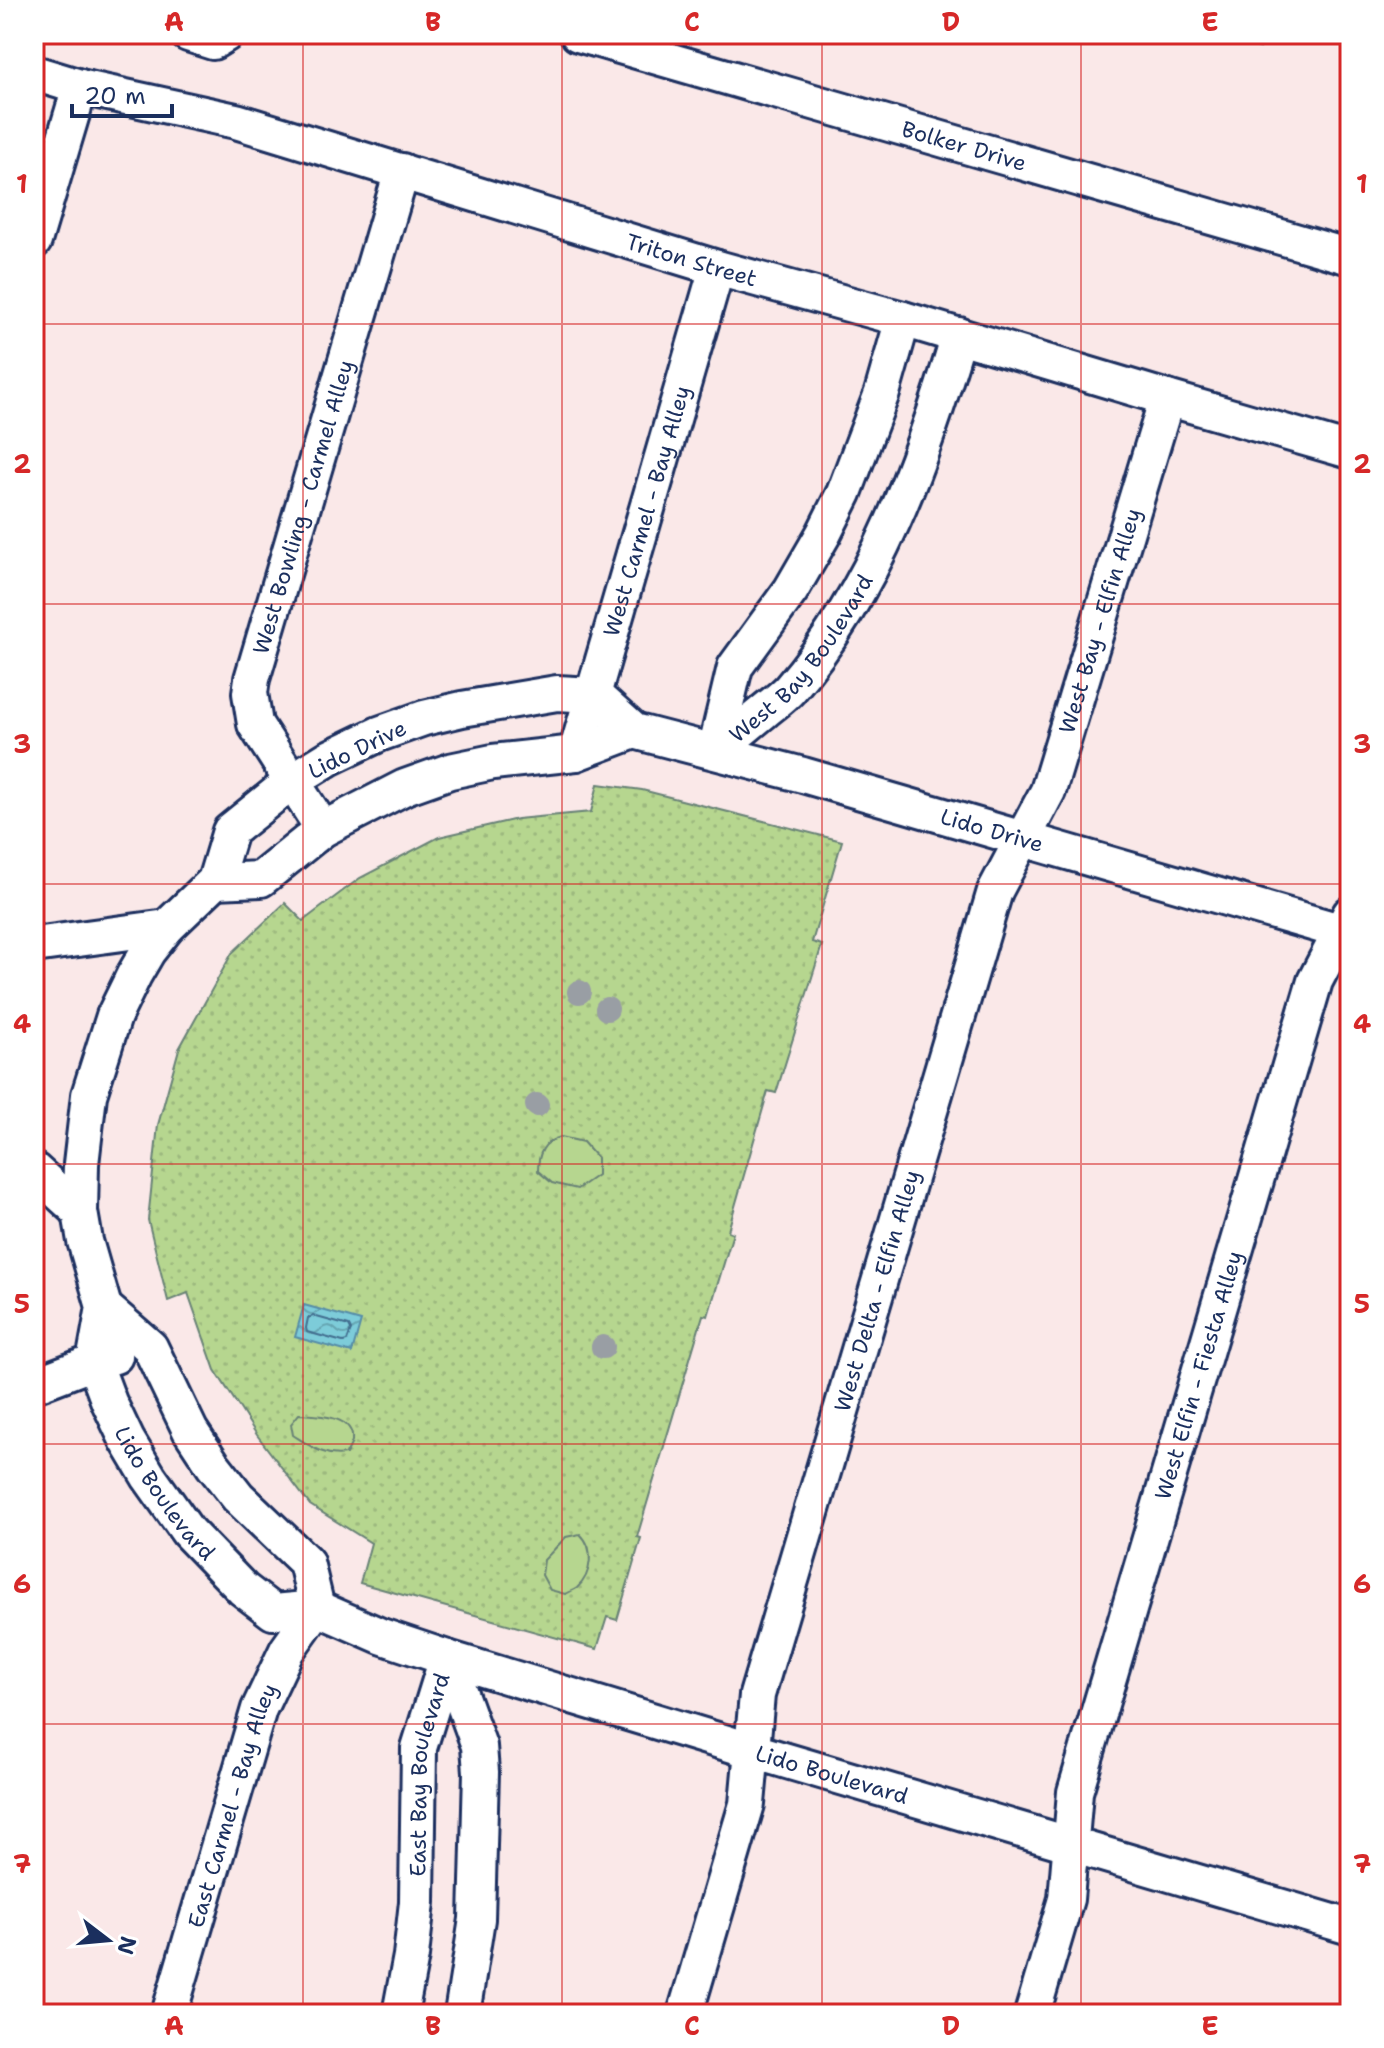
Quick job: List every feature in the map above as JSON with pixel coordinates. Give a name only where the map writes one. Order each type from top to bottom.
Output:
[{"type":"street","points":[[188,34],[213,42],[226,34]]},
{"type":"street","name":"Bolker Drive","points":[[578,34],[1350,257]]},
{"type":"street","name":"Triton Street","points":[[34,73],[80,87],[236,121],[717,268],[959,335],[1350,451]]},
{"type":"street","points":[[34,241],[80,87]]},
{"type":"street","name":"West Bowling - Carmel Alley","points":[[323,829],[255,724],[250,693],[402,171]]},
{"type":"street","name":"West Carmel - Bay Alley","points":[[576,753],[717,268]]},
{"type":"street","name":"West Bay Boulevard","points":[[715,751],[735,667],[791,590],[844,493],[882,393],[903,319]]},
{"type":"street","name":"West Bay Boulevard","points":[[715,751],[788,691],[850,604],[913,475],[938,407],[959,335]]},
{"type":"street","name":"West Bay - Elfin Alley","points":[[1022,839],[1048,791],[1167,398]]},
{"type":"street","name":"Lido Drive","points":[[167,927],[215,881],[230,831],[292,781],[329,758],[379,734],[424,718],[557,693],[594,695],[634,731],[1347,926]]},
{"type":"street","points":[[215,881],[261,879],[323,829],[405,787],[450,771],[493,762],[576,753],[634,731]]},
{"type":"street","name":"West Delta - Elfin Alley","points":[[685,2014],[747,1804],[757,1695],[995,891],[1022,839]]},
{"type":"street","name":"West Elfin - Fiesta Alley","points":[[1032,2014],[1066,1899],[1075,1792],[1315,981],[1347,926]]},
{"type":"street","points":[[34,945],[167,927]]},
{"type":"street","points":[[94,1362],[104,1307],[80,1212],[89,1095],[114,1016],[148,951],[167,927]]},
{"type":"street","points":[[34,1170],[80,1212]]},
{"type":"street","points":[[104,1307],[150,1347],[190,1430],[238,1497],[306,1562],[317,1608]]},
{"type":"street","points":[[34,1385],[94,1362],[150,1347]]},
{"type":"street","name":"Lido Boulevard","points":[[94,1362],[127,1440],[188,1532],[243,1589],[273,1612],[317,1608],[381,1636],[447,1658],[1350,1927]]},
{"type":"street","name":"East Carmel - Bay Alley","points":[[169,2014],[259,1709],[287,1650],[317,1608]]},
{"type":"street","name":"East Bay Boulevard","points":[[400,2014],[417,1902],[419,1748],[447,1658]]},
{"type":"street","name":"East Bay Boulevard","points":[[447,1658],[479,1746],[481,1772],[477,1919],[462,2014]]},
{"type":"green space","points":[[1213,34],[1264,34],[1260,48]]},
{"type":"green space","points":[[598,784],[642,790],[842,841],[812,942],[822,945],[776,1093],[768,1091],[728,1231],[733,1233],[708,1316],[703,1315],[637,1537],[641,1538],[617,1620],[607,1617],[597,1649],[360,1583],[371,1543],[310,1505],[257,1435],[215,1370],[188,1293],[168,1301],[148,1220],[158,1125],[179,1049],[232,953],[285,903],[303,921],[360,878],[439,837],[517,819],[591,812]]},
{"type":"green space","points":[[561,1137],[583,1142],[597,1158],[597,1175],[577,1189],[552,1183],[538,1171],[543,1149]]},
{"type":"green space","points":[[299,1414],[333,1418],[347,1426],[352,1441],[346,1454],[324,1453],[293,1435],[291,1424]]},
{"type":"green space","points":[[580,1534],[590,1554],[586,1576],[577,1588],[565,1594],[550,1590],[542,1575],[544,1560],[566,1537]]},
{"type":"water","points":[[304,1305],[361,1321],[352,1353],[295,1337]]}]
